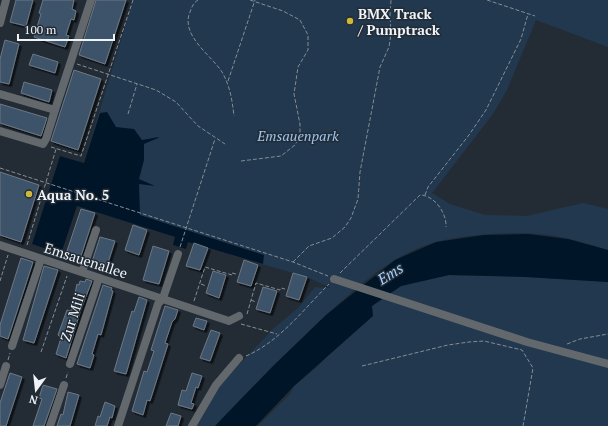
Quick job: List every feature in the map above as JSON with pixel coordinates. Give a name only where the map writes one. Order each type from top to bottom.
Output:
[{"type":"street","points":[[0,22],[6,0]]},
{"type":"street","points":[[0,131],[43,144],[46,139],[91,0]]},
{"type":"street","points":[[0,94],[55,110]]},
{"type":"street","points":[[82,272],[96,230]]},
{"type":"street","name":"Emsauenallee","points":[[0,245],[229,321]]},
{"type":"street","points":[[118,426],[158,304],[163,298],[179,251]]},
{"type":"street","points":[[12,346],[41,259]]},
{"type":"street","name":"Zur Mili","points":[[70,364],[99,278]]},
{"type":"street","points":[[335,278],[349,284],[549,349],[608,364]]},
{"type":"street","points":[[229,321],[239,316]]},
{"type":"street","points":[[192,426],[216,385],[239,358]]},
{"type":"street","points":[[0,385],[6,366]]},
{"type":"street","points":[[50,426],[64,384]]},
{"type":"path","points":[[43,144],[81,156],[132,0]]},
{"type":"path","points":[[198,0],[194,3],[188,17],[191,34],[221,70],[230,88],[234,116]]},
{"type":"path","points":[[241,161],[281,156],[295,145],[300,136],[300,124],[294,94],[298,67],[308,50],[308,35],[300,20],[283,11],[254,0],[250,0]]},
{"type":"path","points":[[227,82],[254,0]]},
{"type":"path","points":[[293,262],[309,246],[332,238],[345,227],[351,218],[358,199],[360,172],[380,67],[389,47],[392,0]]},
{"type":"path","points":[[487,0],[535,16]]},
{"type":"path","points":[[425,195],[428,187],[469,135],[486,110],[521,39],[528,14]]},
{"type":"path","points":[[71,62],[109,73],[156,90],[176,102],[198,126],[215,139],[225,144]]},
{"type":"path","points":[[128,114],[138,84]]},
{"type":"path","points":[[179,251],[215,139]]},
{"type":"path","points":[[24,253],[56,148]]},
{"type":"path","points":[[0,168],[186,229],[293,262],[335,278]]},
{"type":"path","points":[[239,358],[256,351],[278,334],[420,195],[425,195],[432,199],[447,220],[446,227]]},
{"type":"path","points":[[0,281],[10,249]]},
{"type":"path","points":[[41,352],[70,267]]},
{"type":"path","points":[[192,309],[205,267],[232,275],[232,273],[236,274]]},
{"type":"path","points":[[239,316],[245,318],[256,283],[280,290],[281,288],[284,289]]},
{"type":"path","points":[[200,284],[206,286]]},
{"type":"path","points":[[251,300],[256,302]]},
{"type":"path","points":[[229,321],[278,334]]},
{"type":"path","points":[[562,347],[580,339],[608,334]]},
{"type":"path","points":[[362,366],[448,344],[484,341],[522,350],[533,368],[526,401],[523,426]]},
{"type":"path","points":[[6,366],[12,346]]},
{"type":"path","points":[[64,384],[70,364]]},
{"type":"green space","name":"Emsauenpark","points":[[133,0],[608,0],[608,47],[536,20],[507,90],[493,114],[432,193],[450,204],[485,215],[527,216],[583,203],[608,209],[608,250],[556,236],[523,233],[493,234],[449,239],[419,248],[383,268],[349,294],[271,369],[215,426],[193,426],[216,389],[274,328],[298,308],[315,287],[331,288],[307,277],[234,256],[77,206],[61,254],[32,244],[60,156],[84,163]]},
{"type":"green space","points":[[449,275],[526,277],[608,282],[608,426],[258,426],[290,394],[294,386],[317,367],[372,306],[401,286]]},
{"type":"water","points":[[107,112],[116,127],[134,129],[142,140],[159,137],[144,144],[144,160],[139,179],[155,186],[139,184],[140,215],[264,255],[263,264],[188,242],[186,249],[173,245],[175,237],[77,206],[61,254],[32,244],[60,156],[84,163],[100,113]]},
{"type":"water","name":"Ems","points":[[528,234],[568,239],[608,250],[608,282],[526,277],[449,275],[401,286],[372,306],[373,316],[294,386],[256,426],[215,426],[273,366],[327,314],[395,260],[436,242],[484,235]]},
{"type":"building","points":[[16,0],[33,0],[26,26],[10,22]]},
{"type":"building","points":[[43,0],[74,0],[72,9],[76,11],[74,20],[71,19],[66,35],[69,36],[65,47],[34,37],[41,14],[39,13]]},
{"type":"building","points":[[96,0],[126,0],[105,64],[79,55]]},
{"type":"building","points":[[5,40],[19,44],[9,84],[0,82],[0,59]]},
{"type":"building","points":[[33,54],[58,62],[55,73],[29,65]]},
{"type":"building","points":[[74,70],[101,79],[78,150],[51,141]]},
{"type":"building","points":[[24,82],[52,90],[49,102],[21,93]]},
{"type":"building","points":[[0,104],[47,118],[41,136],[0,123]]},
{"type":"building","points":[[0,172],[39,185],[21,242],[0,235]]},
{"type":"building","points":[[81,209],[95,213],[80,259],[66,254]]},
{"type":"building","points":[[133,225],[147,230],[139,255],[125,250]]},
{"type":"building","points":[[100,237],[115,241],[106,269],[91,265]]},
{"type":"building","points":[[194,243],[208,248],[200,270],[186,266]]},
{"type":"building","points":[[153,246],[169,251],[159,284],[143,280]]},
{"type":"building","points":[[21,258],[33,262],[8,339],[0,336],[0,325]]},
{"type":"building","points":[[244,260],[258,265],[251,286],[237,282]]},
{"type":"building","points":[[44,266],[58,270],[34,343],[23,340]]},
{"type":"building","points":[[213,271],[226,275],[219,298],[206,293]]},
{"type":"building","points":[[293,273],[307,277],[299,300],[286,296]]},
{"type":"building","points":[[86,279],[92,281],[81,309],[66,358],[56,354],[61,338],[58,335],[67,310],[71,311],[77,284],[79,285],[80,281],[85,282]]},
{"type":"building","points":[[103,285],[112,288],[111,290],[113,291],[101,335],[98,334],[92,354],[94,355],[90,368],[77,364]]},
{"type":"building","points":[[263,287],[277,291],[270,313],[256,309]]},
{"type":"building","points":[[139,297],[147,300],[126,374],[114,371],[132,311],[134,312]]},
{"type":"building","points":[[165,306],[178,310],[165,343],[168,344],[150,401],[147,400],[143,415],[132,411],[144,371],[147,372],[154,351],[151,350]]},
{"type":"building","points":[[196,318],[207,321],[204,330],[193,326]]},
{"type":"building","points":[[211,330],[220,333],[210,361],[200,358]]},
{"type":"building","points":[[10,373],[22,377],[6,426],[0,426],[0,403]]},
{"type":"building","points":[[192,373],[202,376],[198,388],[196,387],[191,403],[194,404],[192,409],[178,405],[182,390],[186,391]]},
{"type":"building","points":[[43,385],[57,389],[44,426],[33,426],[42,399],[39,398]]},
{"type":"building","points":[[68,392],[79,395],[70,426],[57,426],[61,414],[63,415]]},
{"type":"building","points":[[105,402],[115,406],[112,418],[110,417],[107,426],[95,426],[98,416],[100,417]]},
{"type":"building","points":[[171,413],[181,416],[178,426],[166,426]]},
{"type":"place","name":"BMX Track / Pumptrack","points":[[350,21]]},
{"type":"place","name":"Aqua No. 5","points":[[29,194]]}]
